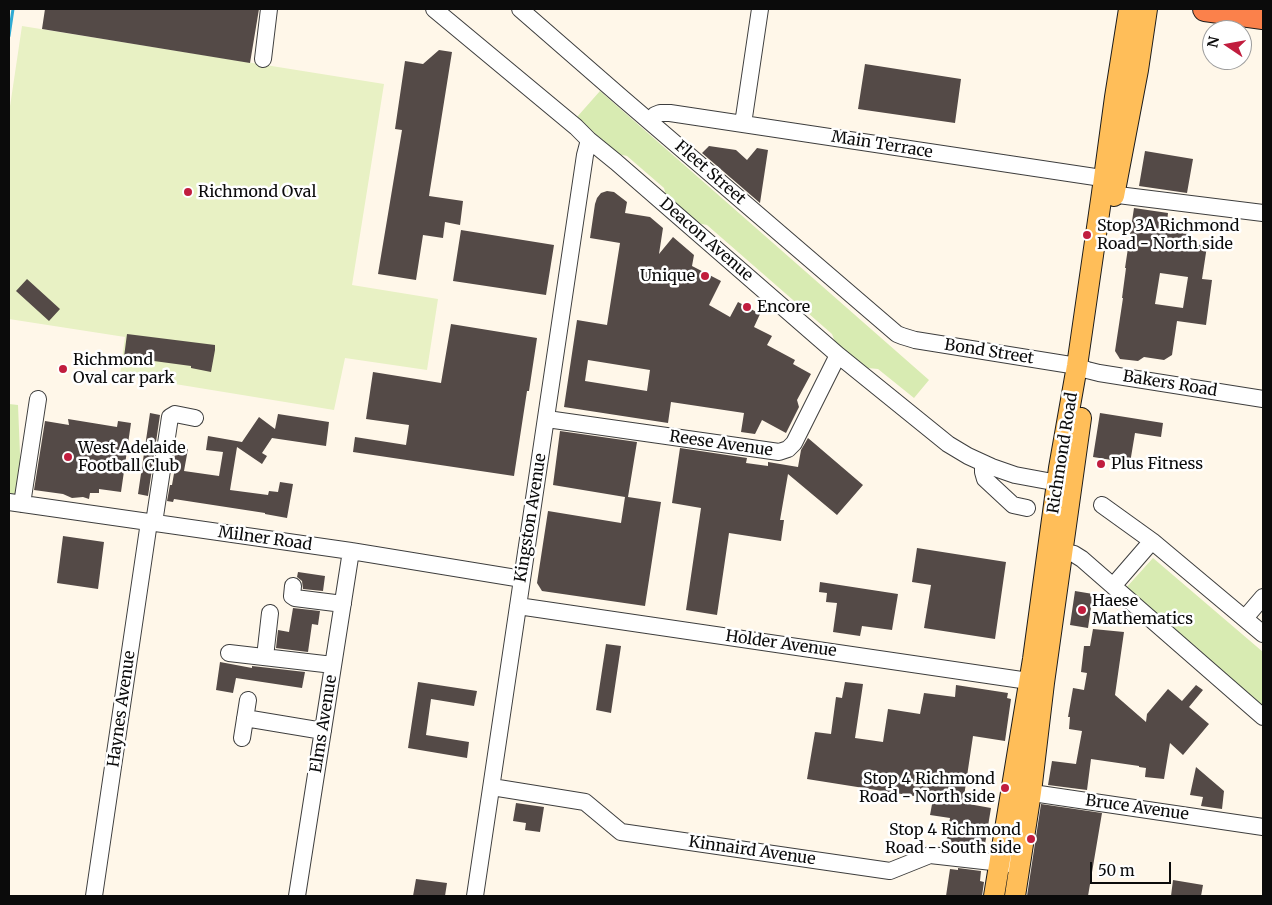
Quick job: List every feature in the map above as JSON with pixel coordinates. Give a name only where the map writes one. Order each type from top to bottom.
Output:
[{"type":"highway","points":[[1205,9],[1263,17]]},
{"type":"main road","name":"Richmond Road","points":[[1015,896],[1020,866],[1021,791],[1064,484],[1109,187],[1115,97],[1130,9]]},
{"type":"main road","name":"Richmond Road","points":[[1109,187],[1138,70],[1147,9]]},
{"type":"main road","name":"Richmond Road","points":[[994,896],[999,863],[1021,791]]},
{"type":"street","points":[[263,59],[270,9]]},
{"type":"street","name":"Deacon Avenue","points":[[434,9],[576,127],[588,140],[616,162],[838,355],[948,444],[983,464],[1015,475],[1064,484]]},
{"type":"street","name":"Fleet Street","points":[[520,9],[889,327],[902,336]]},
{"type":"street","points":[[743,124],[760,9]]},
{"type":"street","name":"Main Terrace","points":[[650,121],[655,115],[669,113],[743,124],[1263,214]]},
{"type":"street","name":"Kingston Avenue","points":[[475,896],[588,140]]},
{"type":"street","name":"Bond Street","points":[[902,336],[915,340],[1082,368]]},
{"type":"street","name":"Reese Avenue","points":[[547,419],[779,452],[788,449],[794,443],[838,355]]},
{"type":"street","name":"Bakers Road","points":[[1082,368],[1263,399]]},
{"type":"street","points":[[16,503],[38,399]]},
{"type":"street","name":"Haynes Avenue","points":[[94,896],[170,417],[175,414],[195,418]]},
{"type":"street","points":[[983,464],[985,479],[1013,505],[1027,508]]},
{"type":"street","name":"Milner Road","points":[[16,503],[522,579]]},
{"type":"street","points":[[1102,505],[1152,541],[1263,634]]},
{"type":"street","points":[[1113,586],[1152,541]]},
{"type":"street","points":[[1055,551],[1074,554],[1082,558],[1263,717]]},
{"type":"street","name":"Elms Avenue","points":[[297,896],[351,552]]},
{"type":"street","points":[[293,586],[292,596],[295,598],[343,604]]},
{"type":"street","points":[[1245,618],[1263,597]]},
{"type":"street","name":"Holder Avenue","points":[[518,606],[1036,682]]},
{"type":"street","points":[[265,657],[270,613]]},
{"type":"street","points":[[229,652],[333,666]]},
{"type":"street","points":[[242,738],[248,700]]},
{"type":"street","points":[[244,718],[323,731]]},
{"type":"street","name":"Kinnaird Avenue","points":[[492,786],[585,802],[621,832],[890,871],[930,854],[1020,866]]},
{"type":"street","name":"Bruce Avenue","points":[[1021,791],[1263,826]]},
{"type":"green space","name":"Richmond Oval","points":[[22,26],[384,84],[352,285],[438,299],[427,370],[345,358],[334,410],[120,375],[125,337],[9,319],[9,113]]},
{"type":"green space","points":[[600,91],[929,380],[914,398],[878,369],[868,368],[835,342],[832,334],[707,225],[697,223],[666,196],[664,188],[627,156],[618,154],[577,117]]},
{"type":"green space","points":[[9,404],[18,405],[22,504],[9,502]]},
{"type":"green space","points":[[1153,558],[1263,652],[1263,709],[1214,666],[1200,650],[1125,589]]},
{"type":"building","points":[[45,9],[259,9],[250,63],[42,29]]},
{"type":"building","points":[[439,50],[452,52],[429,196],[463,201],[460,225],[445,222],[443,238],[423,235],[416,280],[378,274],[402,130],[395,129],[405,61],[423,64]]},
{"type":"building","points":[[865,64],[961,79],[955,123],[858,109]]},
{"type":"building","points":[[709,146],[736,150],[747,160],[757,148],[768,150],[760,203],[702,153]]},
{"type":"building","points":[[1145,151],[1193,159],[1187,193],[1139,186]]},
{"type":"building","points":[[607,191],[614,192],[627,202],[625,213],[650,217],[663,228],[659,254],[673,237],[694,255],[692,266],[721,281],[709,305],[730,317],[738,302],[760,314],[754,327],[772,336],[767,345],[795,360],[793,364],[811,374],[797,400],[799,407],[786,433],[762,420],[755,434],[741,432],[744,413],[671,402],[668,423],[564,407],[577,320],[607,325],[620,243],[590,238],[595,204],[601,193]],"holes":[[[588,360],[650,370],[647,391],[585,381]]]},
{"type":"building","points":[[1134,208],[1168,213],[1166,231],[1189,234],[1188,243],[1207,246],[1202,279],[1212,280],[1206,325],[1177,321],[1172,355],[1164,360],[1144,357],[1138,361],[1120,359],[1115,351],[1123,298],[1125,268]],"holes":[[[1160,273],[1188,277],[1183,308],[1155,304]]]},
{"type":"building","points":[[461,230],[554,245],[546,295],[453,281]]},
{"type":"building","points":[[27,279],[60,309],[49,321],[16,291]]},
{"type":"building","points":[[451,324],[537,338],[514,476],[353,452],[355,437],[406,445],[409,425],[366,419],[373,372],[441,383]]},
{"type":"building","points":[[127,334],[215,345],[211,372],[191,368],[191,366],[124,357]]},
{"type":"building","points":[[150,413],[160,415],[148,496],[138,494]]},
{"type":"building","points":[[1100,413],[1163,423],[1161,437],[1135,433],[1130,463],[1093,457]]},
{"type":"building","points":[[278,414],[329,422],[326,446],[272,438],[262,453],[267,456],[262,464],[237,447],[230,490],[268,495],[269,491],[278,492],[280,482],[293,484],[287,518],[174,499],[173,502],[167,501],[175,468],[173,467],[176,447],[188,449],[184,471],[219,476],[223,452],[206,450],[208,436],[242,442],[259,417],[275,429]]},
{"type":"building","name":"West Adelaide Football Club","points":[[68,419],[117,427],[118,421],[131,423],[121,492],[99,489],[99,493],[90,493],[89,499],[83,497],[72,498],[63,494],[34,490],[45,421],[69,425]]},
{"type":"building","points":[[560,431],[637,442],[628,497],[661,502],[645,606],[542,591],[537,583],[548,511],[621,523],[625,497],[553,485]]},
{"type":"building","points":[[808,438],[863,485],[837,515],[788,474],[780,520],[784,520],[781,541],[729,533],[717,615],[686,610],[701,508],[672,503],[680,448],[747,458],[746,463],[768,466],[768,462],[798,467],[801,450]]},
{"type":"building","points":[[63,536],[104,542],[98,589],[57,583]]},
{"type":"building","points":[[917,548],[1006,562],[995,639],[924,628],[931,585],[912,582]]},
{"type":"building","points":[[298,572],[325,576],[323,591],[303,589],[302,581],[297,577]]},
{"type":"building","points":[[820,582],[898,594],[892,630],[862,626],[860,636],[833,632],[837,603],[826,602],[827,593],[819,592]]},
{"type":"building","name":"Haese Mathematics","points":[[1075,591],[1093,594],[1088,628],[1070,625]]},
{"type":"building","points":[[293,608],[320,611],[318,625],[312,624],[308,652],[276,648],[278,630],[289,632]]},
{"type":"building","points":[[1093,629],[1124,632],[1115,695],[1146,722],[1147,714],[1168,689],[1182,701],[1196,685],[1203,690],[1189,707],[1209,724],[1183,755],[1170,743],[1164,779],[1145,777],[1146,768],[1139,766],[1091,759],[1087,790],[1048,785],[1052,761],[1076,764],[1082,731],[1069,729],[1070,717],[1068,717],[1073,688],[1084,690],[1087,673],[1081,672],[1084,646],[1090,646]]},
{"type":"building","points":[[606,644],[621,646],[611,713],[596,710]]},
{"type":"building","points":[[220,662],[252,668],[252,666],[305,672],[302,688],[236,678],[233,693],[216,690]]},
{"type":"building","points":[[418,682],[477,691],[474,706],[431,699],[426,735],[469,742],[467,758],[408,748]]},
{"type":"building","points":[[845,682],[863,684],[855,738],[883,742],[888,709],[920,714],[924,693],[955,697],[956,685],[1008,693],[1007,698],[1011,699],[1005,741],[973,736],[963,803],[991,808],[984,850],[946,844],[950,818],[930,815],[933,799],[807,779],[815,732],[831,734],[836,697],[842,698]]},
{"type":"building","points":[[1196,767],[1224,791],[1222,809],[1201,806],[1203,797],[1190,795]]},
{"type":"building","points":[[516,803],[544,807],[540,832],[525,830],[526,823],[513,821]]},
{"type":"building","points":[[1041,804],[1102,813],[1088,896],[1027,896]]},
{"type":"building","points":[[958,868],[981,871],[980,881],[984,882],[982,896],[946,896],[950,869],[958,870]]},
{"type":"building","points":[[416,879],[447,883],[445,896],[413,896]]},
{"type":"building","points":[[1173,880],[1203,885],[1201,896],[1171,896]]},
{"type":"waterway","points":[[9,36],[13,9]]},
{"type":"place","name":"Richmond Oval","points":[[188,192]]},
{"type":"place","name":"Stop 3A Richmond Road - North side","points":[[1087,235]]},
{"type":"place","name":"Unique","points":[[705,276]]},
{"type":"place","name":"Encore","points":[[747,307]]},
{"type":"place","name":"Richmond Oval car park","points":[[63,369]]},
{"type":"place","name":"West Adelaide Football Club","points":[[68,457]]},
{"type":"place","name":"Plus Fitness","points":[[1101,464]]},
{"type":"place","name":"Haese Mathematics","points":[[1082,610]]},
{"type":"place","name":"Stop 4 Richmond Road - North side","points":[[1005,788]]},
{"type":"place","name":"Stop 4 Richmond Road - South side","points":[[1031,839]]}]
